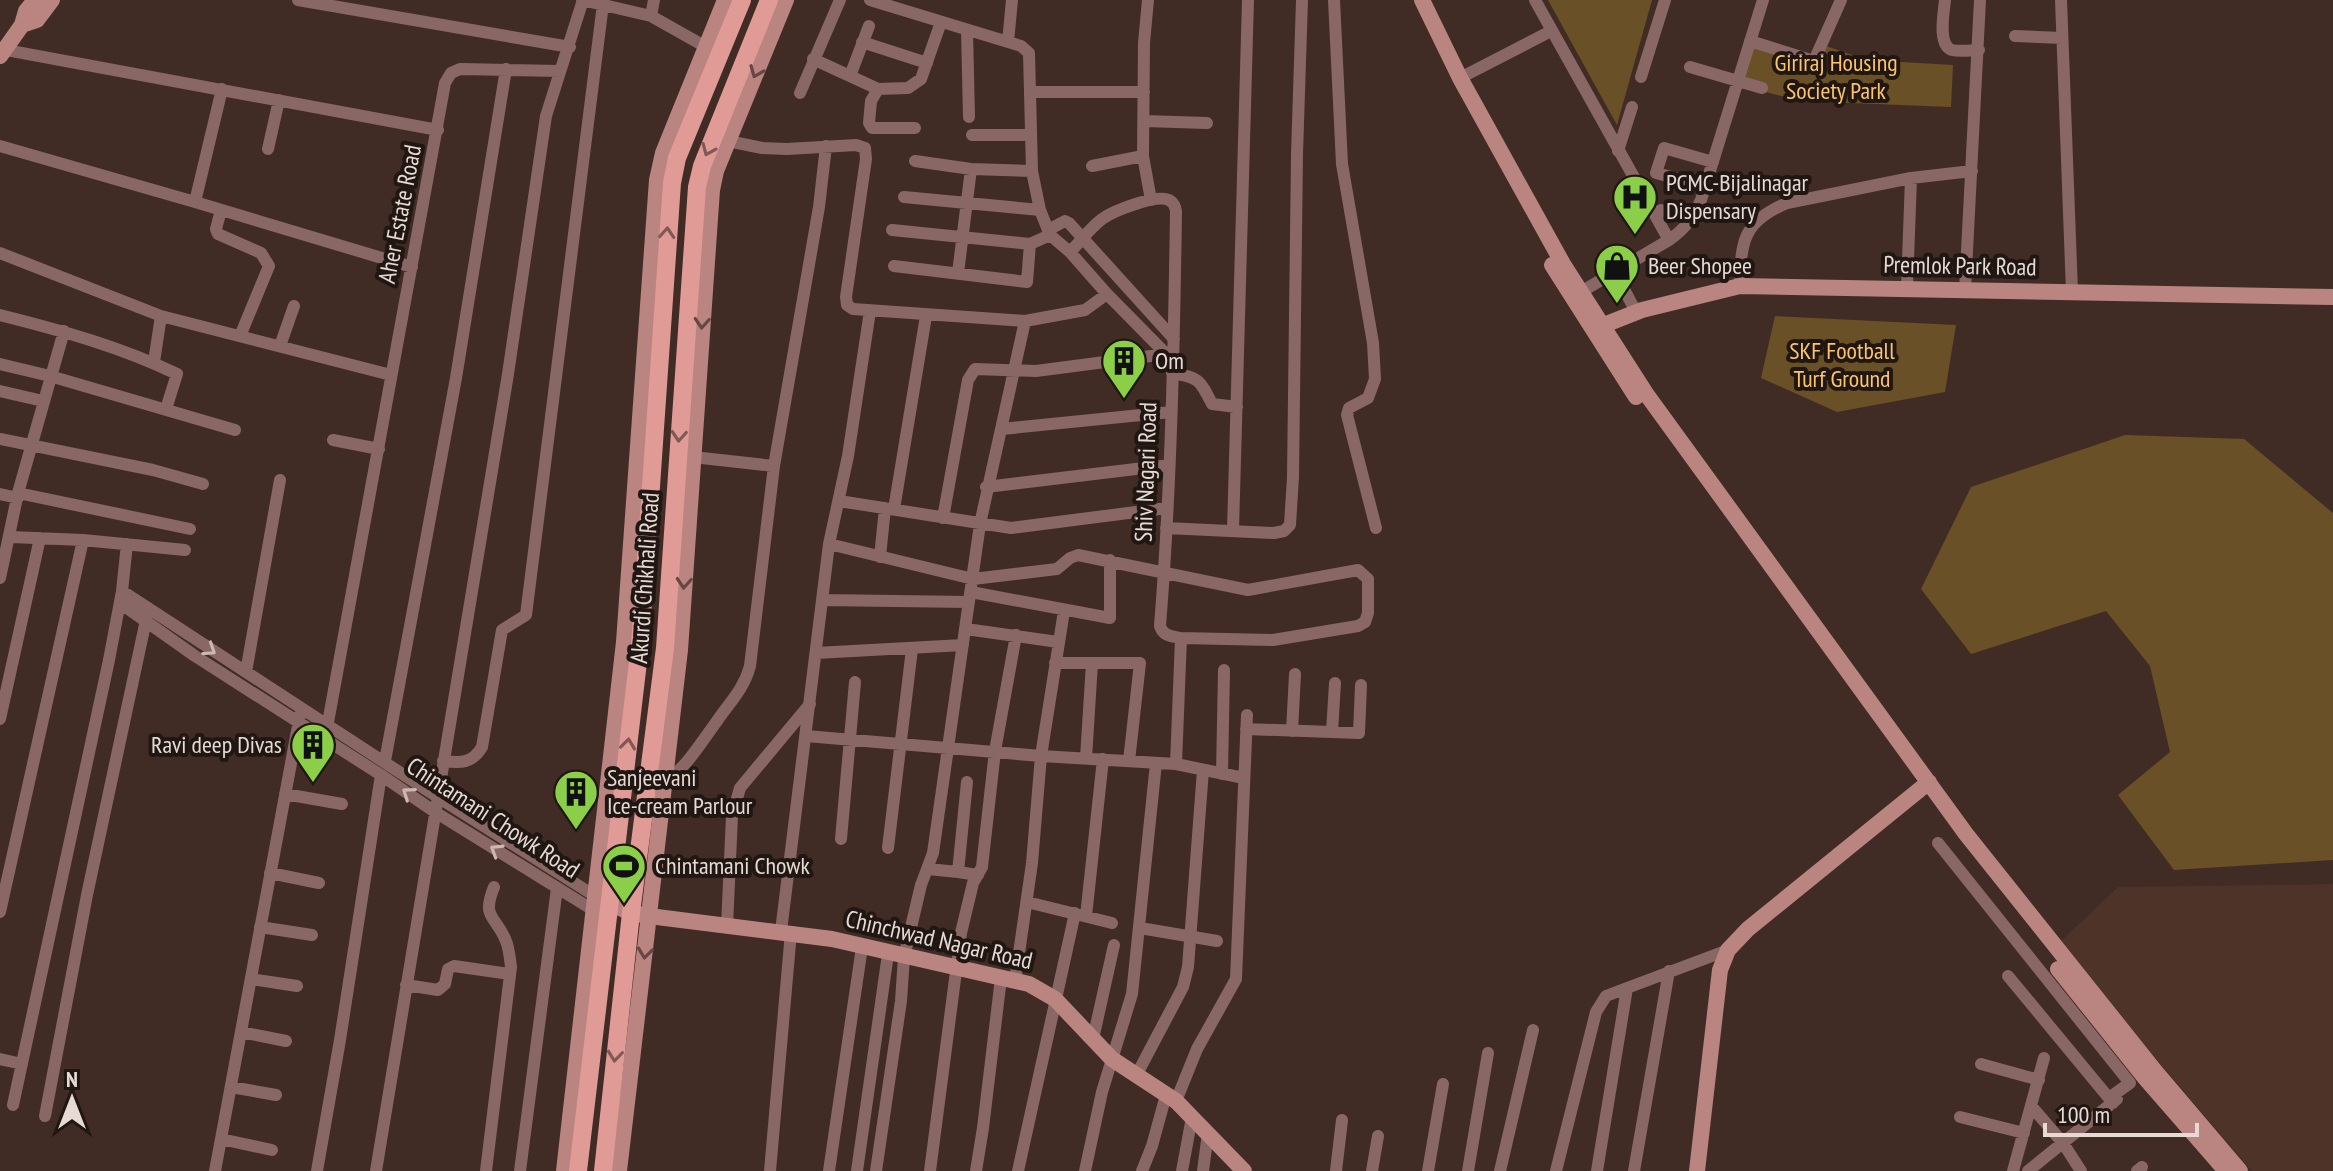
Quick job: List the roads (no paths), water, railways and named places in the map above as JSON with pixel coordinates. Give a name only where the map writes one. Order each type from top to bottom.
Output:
[{"type":"main road","name":"Akurdi Chikhali Road","points":[[578,1171],[601,907],[640,645],[672,183],[677,158],[742,0]]},
{"type":"main road","name":"Akurdi Chikhali Road","points":[[603,1171],[637,918],[665,648],[697,187],[702,166],[769,0]]},
{"type":"street","points":[[1,52],[22,25],[26,11],[35,0]]},
{"type":"street","points":[[22,25],[37,20],[52,0]]},
{"type":"street","points":[[298,0],[570,47]]},
{"type":"street","points":[[376,1171],[508,374],[546,116],[570,47],[582,0],[651,16],[706,47]]},
{"type":"street","points":[[651,16],[654,0]]},
{"type":"street","points":[[564,1171],[601,907],[624,642],[655,189],[663,153],[725,0]]},
{"type":"street","points":[[619,1171],[637,918],[663,784],[680,650],[710,204],[716,171],[786,0]]},
{"type":"street","points":[[800,93],[840,0]]},
{"type":"street","points":[[870,0],[1021,46],[1029,53],[1032,171],[1040,210],[1049,233],[1070,252],[1170,363],[1200,381],[1212,404],[1237,407]]},
{"type":"street","points":[[1008,42],[1012,0]]},
{"type":"street","points":[[1070,252],[1088,230],[1106,216],[1151,200],[1143,156],[1144,43],[1148,0]]},
{"type":"street","points":[[1233,530],[1248,0]]},
{"type":"street","points":[[1166,528],[1274,533],[1284,531],[1290,525],[1302,0]]},
{"type":"street","points":[[1334,0],[1342,164],[1368,311],[1375,379],[1368,398],[1349,408],[1347,415],[1376,528]]},
{"type":"street","points":[[1411,0],[1456,92],[1599,328],[1638,400],[1924,786],[1957,840],[2226,1171]]},
{"type":"street","points":[[1422,0],[1460,78],[1563,264],[1576,294]]},
{"type":"street","points":[[1535,0],[1669,240]]},
{"type":"street","points":[[1641,77],[1665,0]]},
{"type":"street","points":[[1576,294],[1669,240],[1692,219],[1739,82],[1763,0]]},
{"type":"street","points":[[1750,41],[1814,61],[1841,0]]},
{"type":"street","points":[[1945,0],[1943,38],[1946,47],[1951,50],[1979,50]]},
{"type":"street","points":[[1965,290],[1980,0]]},
{"type":"street","points":[[2061,0],[2072,292]]},
{"type":"street","points":[[443,761],[460,763],[470,760],[482,747],[502,630],[526,615],[603,4]]},
{"type":"street","points":[[813,59],[878,89],[908,88],[921,79],[941,22]]},
{"type":"street","points":[[850,76],[869,26]]},
{"type":"street","points":[[967,30],[969,117]]},
{"type":"street","points":[[1460,78],[1551,31]]},
{"type":"street","points":[[2015,36],[2062,38]]},
{"type":"street","points":[[862,42],[927,63]]},
{"type":"street","name":"Aher Estate Road","points":[[1,52],[222,89],[438,130],[325,739]]},
{"type":"street","points":[[1690,67],[1762,88]]},
{"type":"street","points":[[438,130],[445,83],[451,73],[460,69],[560,71]]},
{"type":"street","points":[[385,761],[458,364],[506,69]]},
{"type":"street","points":[[195,202],[222,89]]},
{"type":"street","points":[[878,89],[871,101],[869,123],[872,128],[915,128]]},
{"type":"street","points":[[1031,92],[1144,92]]},
{"type":"street","points":[[268,149],[279,100]]},
{"type":"street","points":[[1618,151],[1632,107]]},
{"type":"street","points":[[1144,121],[1207,123]]},
{"type":"street","points":[[972,135],[1031,135]]},
{"type":"street","points":[[728,141],[762,148],[861,145],[867,152],[846,297],[847,305],[853,309],[1025,321],[1085,310],[1107,294]]},
{"type":"street","points":[[0,146],[412,267]]},
{"type":"street","points":[[663,784],[689,762],[747,679],[774,466],[819,207],[826,146]]},
{"type":"street","points":[[1705,186],[1656,173],[1664,148],[1713,162]]},
{"type":"street","points":[[1092,166],[1143,156]]},
{"type":"street","points":[[915,161],[971,169],[1032,171]]},
{"type":"street","points":[[958,273],[971,169]]},
{"type":"street","points":[[1740,286],[1744,240],[1750,226],[1771,209],[1911,178],[1972,171]]},
{"type":"street","points":[[1907,288],[1911,178]]},
{"type":"street","points":[[904,197],[1040,210]]},
{"type":"street","name":"Shiv Nagari Road","points":[[1151,200],[1171,201],[1176,211],[1174,339],[1170,363],[1169,465],[1160,626],[1166,635],[1181,638]]},
{"type":"street","points":[[221,210],[216,229],[218,234],[261,253],[269,266],[240,336]]},
{"type":"street","points":[[1661,210],[1692,219]]},
{"type":"street","points":[[892,230],[1030,244],[1066,221],[1174,339]]},
{"type":"street","points":[[894,266],[1027,282],[1030,244]]},
{"type":"street","points":[[0,253],[161,316],[391,375]]},
{"type":"street","points":[[1615,272],[1636,312]]},
{"type":"street","name":"Premlok Park Road","points":[[1599,328],[1636,312],[1740,286],[2333,297]]},
{"type":"street","points":[[280,346],[294,306]]},
{"type":"street","points":[[770,1171],[786,932],[806,736],[829,544],[870,311]]},
{"type":"street","points":[[0,315],[64,331],[154,362],[177,374],[166,409]]},
{"type":"street","points":[[154,362],[161,316]]},
{"type":"street","points":[[880,557],[926,316]]},
{"type":"street","points":[[857,1171],[896,956],[928,869],[940,808],[986,487],[1025,321]]},
{"type":"street","points":[[0,578],[31,445],[64,331]]},
{"type":"street","points":[[943,518],[970,373],[982,368],[1036,371],[1170,363]]},
{"type":"street","points":[[0,364],[235,430]]},
{"type":"street","points":[[0,391],[43,401]]},
{"type":"street","points":[[1002,429],[1171,412]]},
{"type":"street","points":[[0,439],[153,470],[203,484]]},
{"type":"street","points":[[333,440],[379,449]]},
{"type":"street","points":[[693,457],[774,466]]},
{"type":"street","points":[[986,487],[1169,465]]},
{"type":"street","points":[[246,672],[280,480]]},
{"type":"street","points":[[0,494],[190,529]]},
{"type":"street","points":[[839,501],[1011,528],[1030,528],[1167,508]]},
{"type":"street","points":[[6,544],[40,538],[185,550]]},
{"type":"street","points":[[0,719],[40,538]]},
{"type":"street","points":[[0,912],[83,540]]},
{"type":"street","points":[[13,1105],[121,597],[127,544]]},
{"type":"street","points":[[829,544],[880,557],[971,591],[1110,618],[1110,560]]},
{"type":"street","points":[[822,600],[971,591],[1057,569],[1078,555],[1248,590],[1350,570],[1358,570],[1368,579],[1368,613],[1365,622],[1358,626],[1273,640],[1181,638],[1176,764]]},
{"type":"street","name":"Chintamani Chowk Road","points":[[121,597],[385,761],[601,907]]},
{"type":"street","name":"Chintamani Chowk Road","points":[[121,597],[195,656],[557,888],[637,918]]},
{"type":"street","points":[[976,1171],[1008,980],[1027,902],[1041,756],[1064,611]]},
{"type":"street","points":[[45,1116],[87,895],[146,620]]},
{"type":"street","points":[[966,629],[1058,642]]},
{"type":"street","points":[[930,1171],[966,907],[982,867],[995,751],[1016,635]]},
{"type":"street","points":[[816,653],[963,645]]},
{"type":"street","points":[[888,848],[912,649]]},
{"type":"street","points":[[1055,663],[1140,663],[1129,761]]},
{"type":"street","points":[[1086,758],[1092,663]]},
{"type":"street","points":[[1222,774],[1224,670]]},
{"type":"street","points":[[1292,731],[1295,674]]},
{"type":"street","points":[[841,839],[855,682]]},
{"type":"street","points":[[1332,732],[1335,683]]},
{"type":"street","points":[[1246,729],[1359,733],[1361,685]]},
{"type":"street","points":[[727,926],[735,800],[751,775],[811,703]]},
{"type":"street","points":[[215,1171],[302,708]]},
{"type":"street","points":[[1142,1171],[1171,1098],[1236,979],[1247,715]]},
{"type":"street","points":[[806,736],[1176,764],[1244,778]]},
{"type":"street","points":[[1018,1171],[1055,999],[1080,915],[1103,759]]},
{"type":"street","points":[[1085,1171],[1112,1059],[1132,994],[1156,763]]},
{"type":"street","points":[[1137,1074],[1183,987],[1192,937],[1203,770]]},
{"type":"street","points":[[317,1171],[381,775]]},
{"type":"street","points":[[958,872],[967,782]]},
{"type":"street","points":[[1697,1171],[1718,983],[1728,950],[1748,929],[1924,786]]},
{"type":"street","points":[[285,794],[342,804]]},
{"type":"street","points":[[1938,843],[2130,1083],[2028,1171]]},
{"type":"street","points":[[928,869],[978,875]]},
{"type":"street","points":[[270,873],[319,883]]},
{"type":"street","points":[[486,1171],[510,974],[506,940],[489,916],[488,902],[494,887]]},
{"type":"street","points":[[520,1171],[557,888]]},
{"type":"street","points":[[1027,902],[1112,923]]},
{"type":"street","name":"Chinchwad Nagar Road","points":[[637,918],[786,932],[1042,990],[1055,999],[1112,1059],[1171,1098],[1244,1171]]},
{"type":"street","points":[[260,927],[312,935]]},
{"type":"street","points":[[1140,928],[1217,941]]},
{"type":"street","points":[[1093,1039],[1114,945]]},
{"type":"street","points":[[829,1171],[862,947]]},
{"type":"street","points":[[1556,1171],[1596,1012],[1606,996],[1728,950]]},
{"type":"street","points":[[876,1171],[901,1001],[896,956]]},
{"type":"street","points":[[406,985],[438,990],[445,984],[448,969],[454,966],[510,974]]},
{"type":"street","points":[[1634,1171],[1669,971]]},
{"type":"street","points":[[2008,976],[2114,1098]]},
{"type":"street","points":[[251,979],[297,986]]},
{"type":"street","points":[[1597,1171],[1627,988]]},
{"type":"street","points":[[1500,1171],[1533,1030]]},
{"type":"street","points":[[241,1032],[286,1041]]},
{"type":"street","points":[[1468,1171],[1488,1053]]},
{"type":"street","points":[[2013,1171],[2044,1058]]},
{"type":"street","points":[[0,1059],[22,1064]]},
{"type":"street","points":[[1981,1064],[2039,1080]]},
{"type":"street","points":[[2114,1098],[2150,1074]]},
{"type":"street","points":[[2150,1074],[2240,1171]]},
{"type":"street","points":[[1428,1171],[1443,1084]]},
{"type":"street","points":[[231,1087],[276,1095]]},
{"type":"street","points":[[2032,1107],[2063,1143],[2081,1171]]},
{"type":"street","points":[[1182,1171],[1192,1117]]},
{"type":"street","points":[[1960,1117],[2024,1133]]},
{"type":"street","points":[[1336,1171],[1342,1120]]},
{"type":"street","points":[[1203,1171],[1208,1133]]},
{"type":"street","points":[[1372,1171],[1378,1136]]},
{"type":"street","points":[[221,1139],[272,1150]]},
{"type":"place","name":"PCMC-Bijalinagar Dispensary","points":[[1635,236]]},
{"type":"place","name":"Beer Shopee","points":[[1617,305]]},
{"type":"place","name":"Om","points":[[1124,400]]},
{"type":"place","name":"Ravi deep Divas","points":[[313,784]]},
{"type":"place","name":"Sanjeevani Ice-cream Parlour","points":[[576,831]]},
{"type":"place","name":"Chintamani Chowk","points":[[624,905]]},
{"type":"park label","name":"Giriraj Housing Society Park","points":[[1836,77]]},
{"type":"park label","name":"SKF Football Turf Ground","points":[[1842,365]]}]
